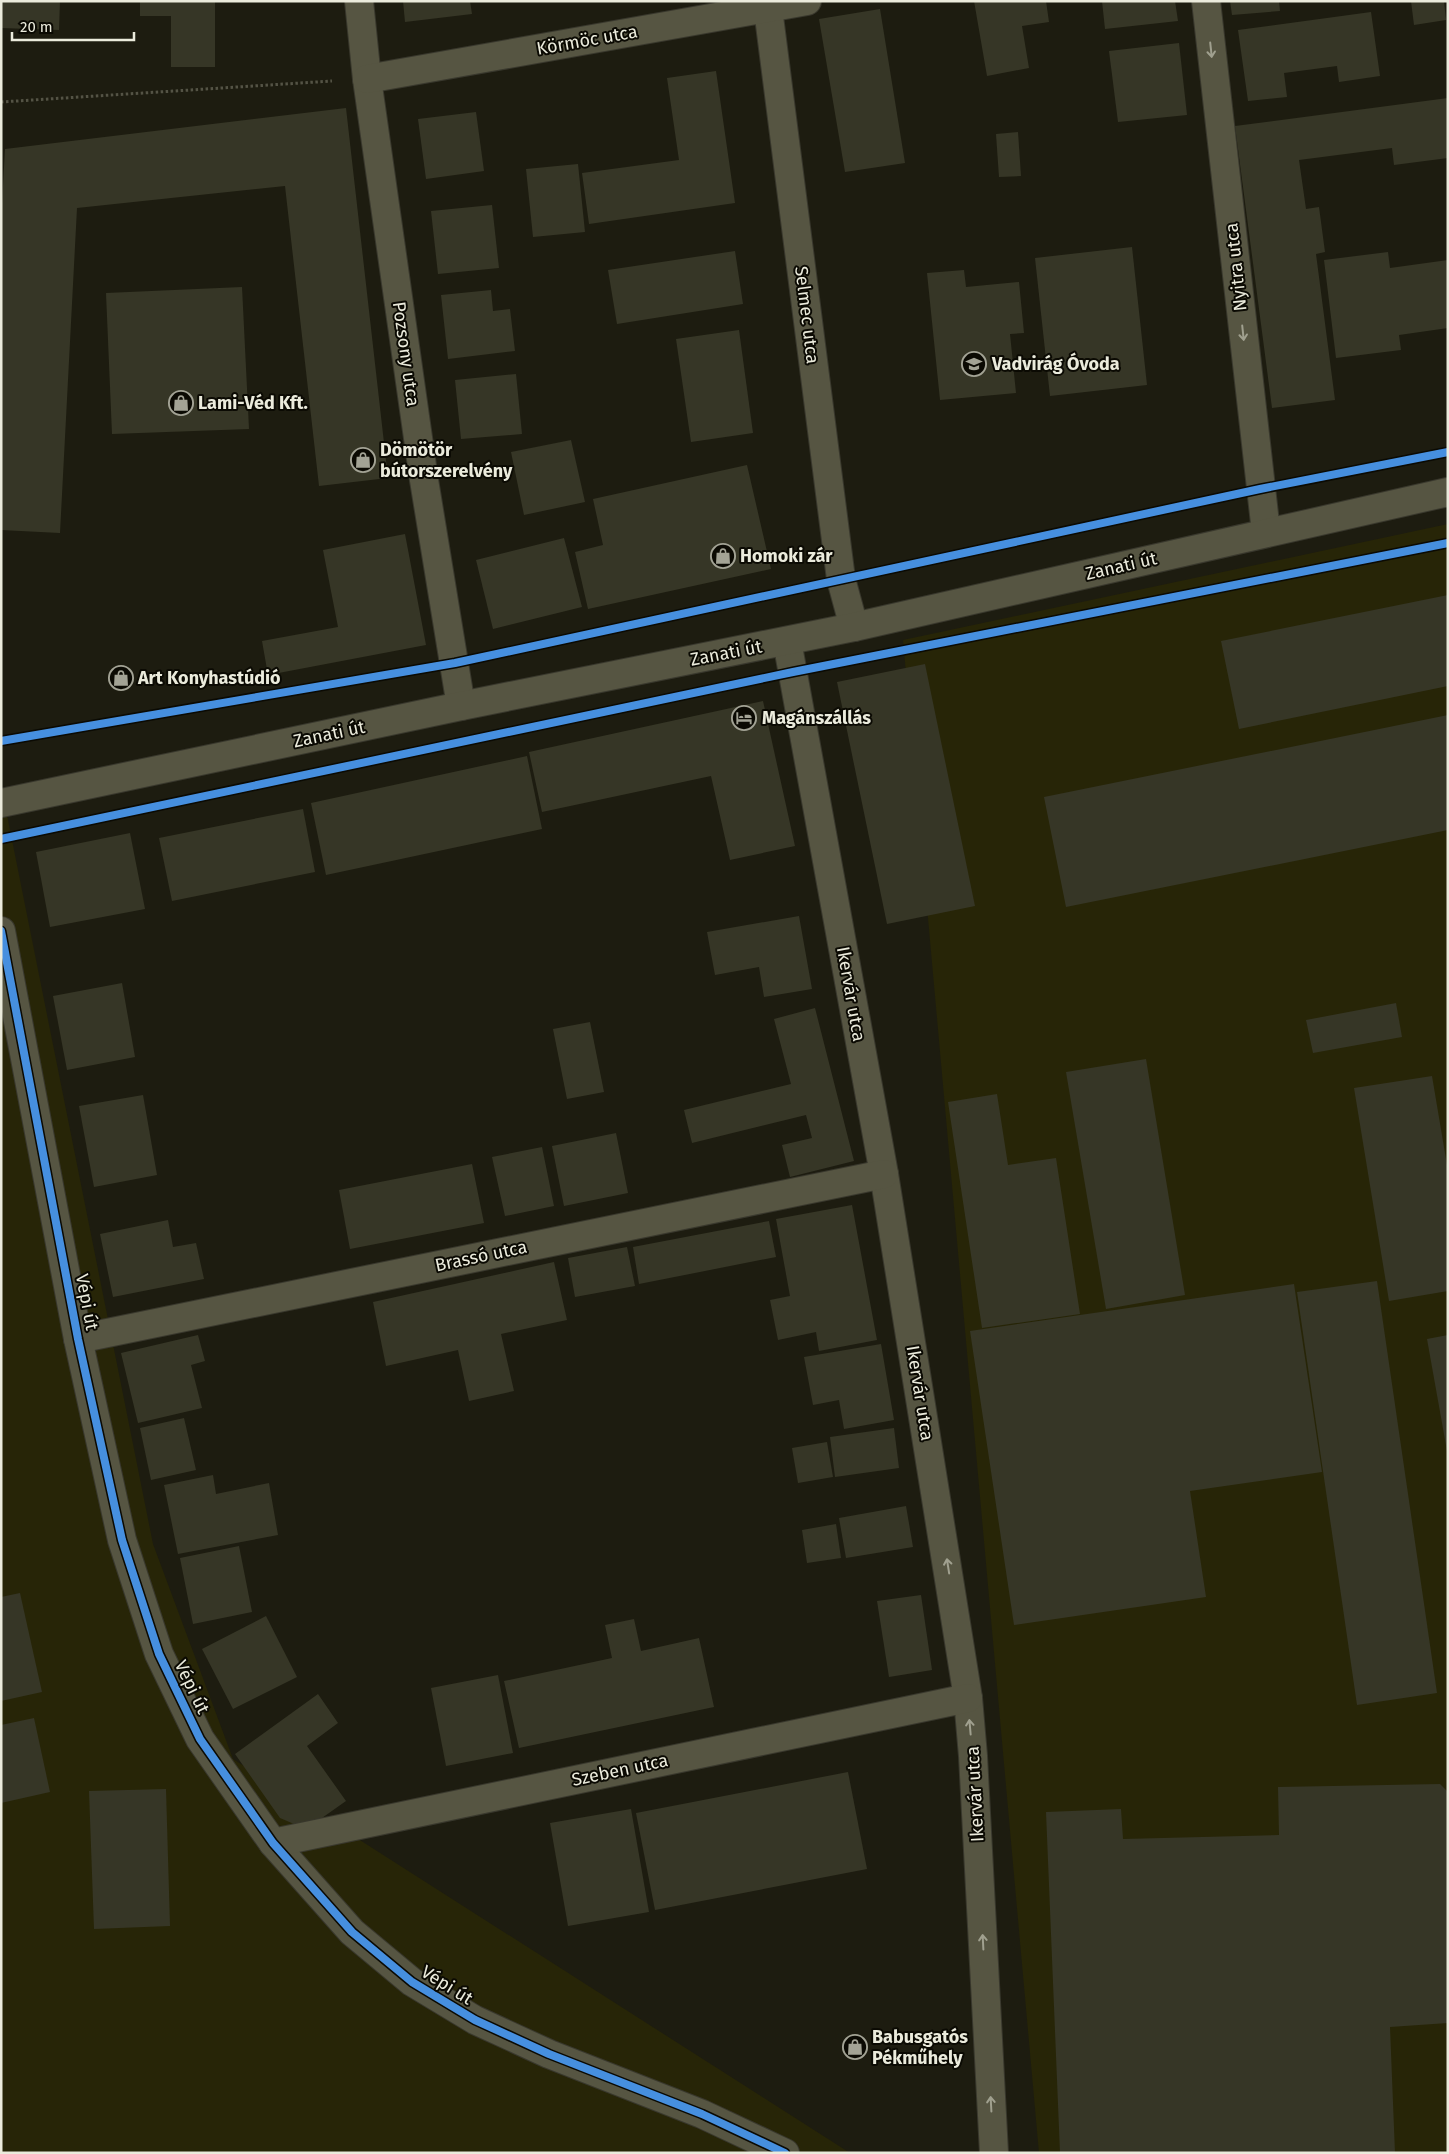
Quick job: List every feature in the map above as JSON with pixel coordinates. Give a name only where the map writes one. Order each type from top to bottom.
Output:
[{"type":"street","name":"Pozsony utca","points":[[359,1],[367,79],[424,480],[460,706]]},
{"type":"street","name":"Körmöc utca","points":[[367,79],[767,5],[807,1]]},
{"type":"street","name":"Nyitra utca","points":[[1206,1],[1266,532]]},
{"type":"street","name":"Selmec utca","points":[[767,5],[841,579],[854,627]]},
{"type":"street","name":"Zanati út","points":[[1,803],[460,706],[854,627],[1448,492]]},
{"type":"street","name":"Ikervár utca","points":[[788,641],[884,1174],[968,1698],[973,1756],[993,2152]]},
{"type":"street","name":"Vépi út","points":[[1,931],[78,1339],[122,1540],[159,1654],[200,1739],[273,1843],[352,1932],[412,1982],[475,2020],[549,2054],[702,2114],[785,2153]]},
{"type":"street","name":"Brassó utca","points":[[78,1339],[884,1174]]},
{"type":"street","name":"Szeben utca","points":[[273,1843],[968,1698]]},
{"type":"path","points":[[1,102],[367,79]]},
{"type":"shaded area","points":[[1448,524],[1448,2153],[1039,2153],[903,640]]},
{"type":"shaded area","points":[[1,795],[3,795],[153,1544],[233,1759],[850,2153],[1,2153]]},
{"type":"building","points":[[1,1],[60,1],[59,30],[1,28]]},
{"type":"building","points":[[140,1],[215,1],[215,67],[171,67],[171,16],[140,16]]},
{"type":"building","points":[[403,1],[470,1],[472,14],[405,22]]},
{"type":"building","points":[[974,1],[1046,1],[1049,22],[1022,26],[1029,68],[987,76]]},
{"type":"building","points":[[1102,1],[1175,1],[1178,21],[1105,29]]},
{"type":"building","points":[[1230,1],[1279,1],[1280,11],[1232,15]]},
{"type":"building","points":[[1411,1],[1444,1],[1446,20],[1414,25]]},
{"type":"building","points":[[880,9],[905,163],[845,172],[819,19]]},
{"type":"building","points":[[1371,12],[1380,76],[1339,82],[1337,66],[1284,73],[1287,97],[1248,101],[1238,30]]},
{"type":"building","points":[[1179,43],[1187,115],[1118,122],[1109,51]]},
{"type":"building","points":[[716,71],[735,203],[589,224],[582,173],[679,160],[667,78]]},
{"type":"building","points":[[1448,98],[1448,158],[1394,165],[1392,148],[1299,160],[1306,209],[1319,207],[1325,252],[1316,254],[1335,400],[1272,408],[1235,126]]},
{"type":"building","points":[[346,108],[388,478],[319,486],[285,186],[77,208],[60,533],[1,530],[1,221],[5,149]]},
{"type":"building","points":[[476,112],[484,171],[426,179],[418,119]]},
{"type":"building","points":[[1018,132],[1021,176],[999,177],[996,134]]},
{"type":"building","points":[[578,164],[585,232],[533,237],[526,169]]},
{"type":"building","points":[[492,205],[499,268],[438,274],[431,211]]},
{"type":"building","points":[[1132,247],[1147,385],[1050,396],[1035,258]]},
{"type":"building","points":[[735,251],[743,304],[617,324],[608,270]]},
{"type":"building","points":[[1388,252],[1390,268],[1448,260],[1448,328],[1399,335],[1401,350],[1336,358],[1324,260]]},
{"type":"building","name":"Vadvirág Óvoda","points":[[964,270],[966,287],[1019,282],[1024,333],[1010,334],[1016,393],[940,400],[927,273]]},
{"type":"building","points":[[242,287],[249,429],[112,434],[106,293]]},
{"type":"building","points":[[491,290],[493,311],[510,309],[515,351],[448,359],[441,295]]},
{"type":"building","points":[[739,330],[753,433],[691,442],[676,339]]},
{"type":"building","points":[[516,374],[522,434],[461,439],[455,380]]},
{"type":"building","points":[[571,440],[585,502],[524,515],[511,452]]},
{"type":"building","points":[[747,465],[771,569],[588,609],[575,552],[603,545],[593,499]]},
{"type":"building","points":[[405,534],[426,645],[268,675],[262,641],[338,627],[323,550]]},
{"type":"building","points":[[564,538],[582,607],[493,629],[476,560]]},
{"type":"building","points":[[1448,595],[1448,686],[1239,729],[1221,641]]},
{"type":"building","points":[[925,664],[975,906],[887,924],[837,682]]},
{"type":"building","points":[[763,701],[795,846],[730,860],[711,776],[542,812],[529,752]]},
{"type":"building","points":[[1448,715],[1448,830],[1066,907],[1044,797]]},
{"type":"building","points":[[527,756],[542,829],[326,875],[311,803]]},
{"type":"building","points":[[303,809],[315,872],[172,901],[159,838]]},
{"type":"building","points":[[130,833],[145,909],[50,927],[36,852]]},
{"type":"building","points":[[799,916],[812,989],[764,997],[759,967],[715,975],[707,932]]},
{"type":"building","points":[[122,983],[135,1057],[67,1070],[53,996]]},
{"type":"building","points":[[1396,1003],[1402,1037],[1313,1053],[1306,1020]]},
{"type":"building","points":[[815,1008],[854,1161],[790,1177],[782,1145],[812,1138],[806,1115],[692,1143],[684,1110],[791,1084],[774,1019]]},
{"type":"building","points":[[590,1022],[604,1092],[567,1099],[553,1029]]},
{"type":"building","points":[[1146,1059],[1185,1295],[1106,1309],[1066,1072]]},
{"type":"building","points":[[1432,1076],[1448,1171],[1448,1291],[1389,1301],[1354,1088]]},
{"type":"building","points":[[997,1094],[1008,1165],[1056,1158],[1080,1314],[982,1328],[948,1102]]},
{"type":"building","points":[[143,1095],[157,1175],[94,1187],[79,1106]]},
{"type":"building","points":[[616,1133],[628,1193],[564,1206],[552,1146]]},
{"type":"building","points":[[542,1147],[554,1206],[505,1216],[492,1157]]},
{"type":"building","points":[[472,1164],[484,1223],[350,1249],[339,1190]]},
{"type":"building","points":[[852,1205],[877,1340],[819,1351],[816,1332],[778,1340],[770,1300],[790,1296],[776,1219]]},
{"type":"building","points":[[168,1220],[173,1247],[196,1243],[204,1279],[113,1297],[100,1234]]},
{"type":"building","points":[[769,1221],[776,1257],[639,1284],[633,1247]]},
{"type":"building","points":[[627,1247],[635,1286],[575,1297],[568,1258]]},
{"type":"building","points":[[554,1262],[567,1320],[501,1334],[514,1391],[469,1401],[458,1350],[386,1366],[373,1302]]},
{"type":"building","points":[[1377,1281],[1437,1693],[1357,1705],[1297,1292]]},
{"type":"building","points":[[1294,1284],[1322,1472],[1190,1491],[1206,1597],[1014,1625],[970,1331]]},
{"type":"building","points":[[198,1335],[205,1361],[191,1365],[202,1408],[138,1423],[121,1353]]},
{"type":"building","points":[[1448,1335],[1448,1451],[1447,1451],[1427,1339]]},
{"type":"building","points":[[881,1344],[894,1420],[844,1429],[839,1400],[813,1405],[804,1357]]},
{"type":"building","points":[[184,1418],[196,1470],[151,1480],[140,1428]]},
{"type":"building","points":[[894,1428],[899,1468],[835,1477],[830,1437]]},
{"type":"building","points":[[827,1442],[833,1477],[798,1483],[792,1448]]},
{"type":"building","points":[[213,1475],[216,1494],[269,1483],[278,1535],[178,1554],[164,1485]]},
{"type":"building","points":[[906,1506],[913,1547],[846,1558],[839,1518]]},
{"type":"building","points":[[836,1524],[841,1558],[807,1563],[802,1530]]},
{"type":"building","points":[[239,1546],[252,1612],[193,1624],[180,1558]]},
{"type":"building","points":[[20,1593],[42,1692],[1,1701],[1,1597]]},
{"type":"building","points":[[921,1595],[932,1670],[889,1677],[877,1601]]},
{"type":"building","points":[[266,1616],[297,1677],[233,1709],[202,1649]]},
{"type":"building","points":[[634,1619],[641,1651],[699,1638],[714,1707],[519,1748],[504,1681],[612,1658],[605,1625]]},
{"type":"building","points":[[498,1675],[513,1753],[446,1766],[431,1688]]},
{"type":"building","points":[[318,1694],[338,1723],[307,1746],[346,1801],[312,1825],[294,1824],[280,1818],[235,1754]]},
{"type":"building","points":[[34,1718],[50,1792],[1,1803],[1,1725]]},
{"type":"building","points":[[848,1772],[867,1869],[655,1910],[636,1813]]},
{"type":"building","points":[[1440,1784],[1448,1792],[1448,2023],[1390,2027],[1395,2153],[1060,2153],[1046,1812],[1121,1809],[1123,1839],[1279,1835],[1278,1787]]},
{"type":"building","points":[[166,1789],[170,1926],[94,1929],[89,1791]]},
{"type":"building","points":[[631,1809],[649,1912],[568,1926],[550,1823]]},
{"type":"cycle path","points":[[1,741],[455,663],[1260,489],[1448,452]]},
{"type":"cycle path","points":[[1,839],[793,672],[1448,543]]},
{"type":"cycle path","points":[[1,931],[78,1339],[122,1540],[159,1654],[200,1739],[273,1843],[352,1932],[412,1982],[475,2020],[549,2054],[702,2114],[785,2153]]},
{"type":"place","name":"Vadvirág Óvoda","points":[[974,364]]},
{"type":"place","name":"Lami-Véd Kft.","points":[[181,403]]},
{"type":"place","name":"Dömötör bútorszerelvény","points":[[363,460]]},
{"type":"place","name":"Homoki zár","points":[[723,556]]},
{"type":"place","name":"Art Konyhastúdió","points":[[121,678]]},
{"type":"place","name":"Magánszállás","points":[[744,718]]},
{"type":"place","name":"Babusgatós Pékműhely","points":[[855,2047]]}]
